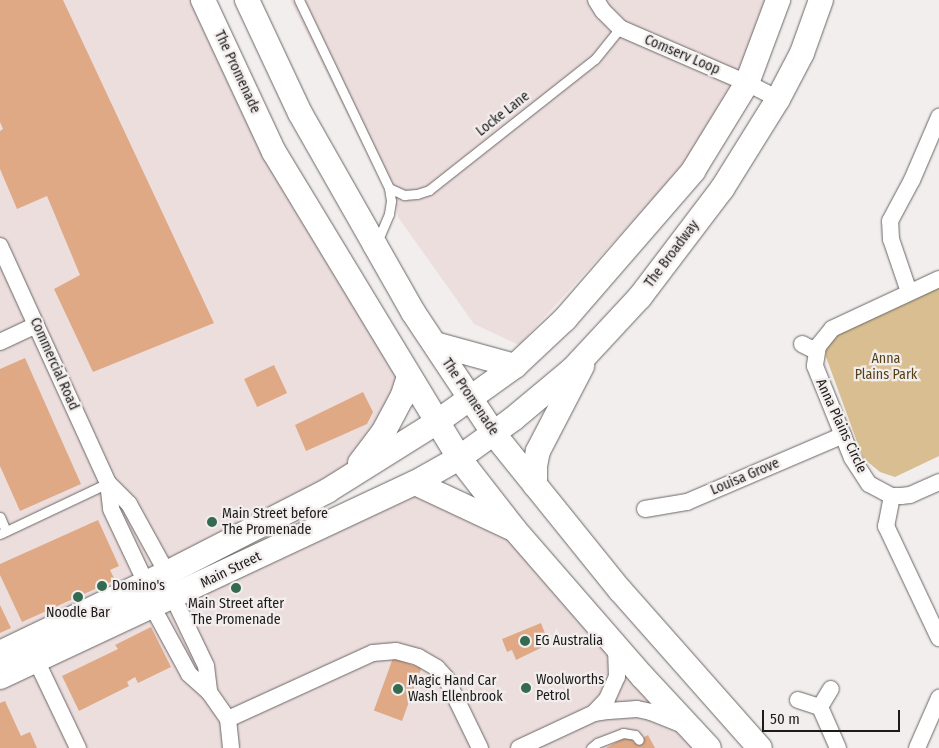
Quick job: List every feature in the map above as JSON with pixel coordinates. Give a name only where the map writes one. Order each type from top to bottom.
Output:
[{"type":"main road","name":"The Promenade","points":[[203,0],[274,152],[459,458],[515,530],[688,727],[710,748]]},
{"type":"main road","name":"The Promenade","points":[[247,0],[300,113],[375,245],[434,344],[494,434],[620,590],[760,748]]},
{"type":"main road","points":[[437,422],[515,366],[565,319],[692,171],[747,82],[778,0]]},
{"type":"main road","name":"The Broadway","points":[[459,458],[494,434],[573,369],[640,296],[722,189],[778,99],[802,53],[821,0]]},
{"type":"main road","points":[[434,344],[515,366]]},
{"type":"main road","points":[[535,486],[535,466],[538,451],[590,351]]},
{"type":"main road","points":[[350,476],[384,433],[402,398],[409,376]]},
{"type":"main road","name":"Main Street","points":[[0,654],[167,573],[327,491],[437,422]]},
{"type":"main road","name":"Main Street","points":[[0,678],[415,483],[459,458]]},
{"type":"main road","points":[[415,483],[515,530]]},
{"type":"street","name":"Comserv Loop","points":[[596,0],[603,11],[620,28],[747,82],[778,99]]},
{"type":"street","points":[[909,292],[891,239],[890,221],[938,124]]},
{"type":"street","name":"Commercial Road","points":[[0,246],[108,483],[111,509],[146,583],[162,601]]},
{"type":"street","points":[[802,344],[816,352],[822,340],[832,329],[909,292],[939,280]]},
{"type":"street","points":[[0,342],[36,325]]},
{"type":"street","name":"Anna Plains Circle","points":[[816,352],[816,373],[852,458],[869,484],[892,496]]},
{"type":"street","name":"Louisa Grove","points":[[645,509],[686,502],[843,435]]},
{"type":"street","points":[[939,482],[910,495],[892,496],[886,526],[939,638]]},
{"type":"street","name":"Commercial Road","points":[[108,483],[129,504],[167,573],[162,601]]},
{"type":"street","points":[[162,601],[206,666],[209,692]]},
{"type":"street","points":[[162,601],[189,674],[209,692],[228,719],[231,748]]},
{"type":"street","points":[[594,714],[607,699],[617,677],[616,646]]},
{"type":"street","points":[[228,719],[373,653],[396,651],[418,657],[437,668],[446,678],[480,748]]},
{"type":"street","points":[[36,660],[79,746],[78,748]]},
{"type":"street","points":[[820,707],[830,689]]},
{"type":"street","points":[[917,748],[939,698]]},
{"type":"street","points":[[798,700],[820,707],[838,748]]},
{"type":"street","points":[[519,748],[594,714],[637,709],[651,712],[688,727]]},
{"type":"lane","points":[[299,0],[389,188],[391,202],[389,214],[375,245]]},
{"type":"lane","name":"Locke Lane","points":[[389,188],[404,195],[429,190],[595,59],[620,28]]},
{"type":"lane","points":[[0,517],[3,532],[108,483]]},
{"type":"lane","points":[[590,748],[597,743],[623,733],[635,735],[638,740]]},
{"type":"shaded area","points":[[0,0],[203,0],[409,376],[351,477],[0,653]]},
{"type":"shaded area","points":[[290,0],[789,0],[752,91],[519,345],[474,324],[398,217],[395,195],[380,179]]},
{"type":"shaded area","points":[[415,483],[515,530],[709,748],[0,748],[0,677]]},
{"type":"green space","name":"Anna Plains Park","points":[[939,286],[939,456],[895,477],[880,472],[863,458],[826,357],[825,345],[838,331]]},
{"type":"building","points":[[0,0],[63,0],[214,323],[93,372],[54,289],[80,275],[47,196],[17,209],[0,169],[0,131],[3,129],[0,122]]},
{"type":"building","points":[[25,358],[81,484],[20,511],[0,466],[0,369]]},
{"type":"building","points":[[274,365],[287,393],[257,407],[244,379]]},
{"type":"building","points":[[363,392],[373,412],[367,424],[306,451],[295,425]]},
{"type":"building","points":[[98,520],[119,566],[110,570],[115,580],[22,622],[0,575],[0,564]]},
{"type":"building","points":[[0,605],[11,628],[0,633]]},
{"type":"building","name":"EG Australia","points":[[541,623],[549,644],[516,660],[512,650],[507,652],[502,639]]},
{"type":"building","points":[[151,627],[171,667],[138,683],[135,677],[127,682],[129,686],[79,711],[62,676],[118,649],[115,645]]},
{"type":"building","name":"Magic Hand Car Wash Ellenbrook","points":[[393,658],[421,668],[402,721],[374,711]]},
{"type":"building","points":[[5,701],[21,736],[30,732],[37,748],[0,748],[0,703]]},
{"type":"building","points":[[629,735],[634,743],[648,735],[655,748],[606,748]]},
{"type":"place","name":"Main Street before The Promenade","points":[[212,522]]},
{"type":"place","name":"Domino's","points":[[102,586]]},
{"type":"place","name":"Main Street after The Promenade","points":[[236,588]]},
{"type":"place","name":"Noodle Bar","points":[[78,597]]},
{"type":"place","name":"EG Australia","points":[[525,641]]},
{"type":"place","name":"Woolworths Petrol","points":[[526,688]]},
{"type":"place","name":"Magic Hand Car Wash Ellenbrook","points":[[398,689]]}]
